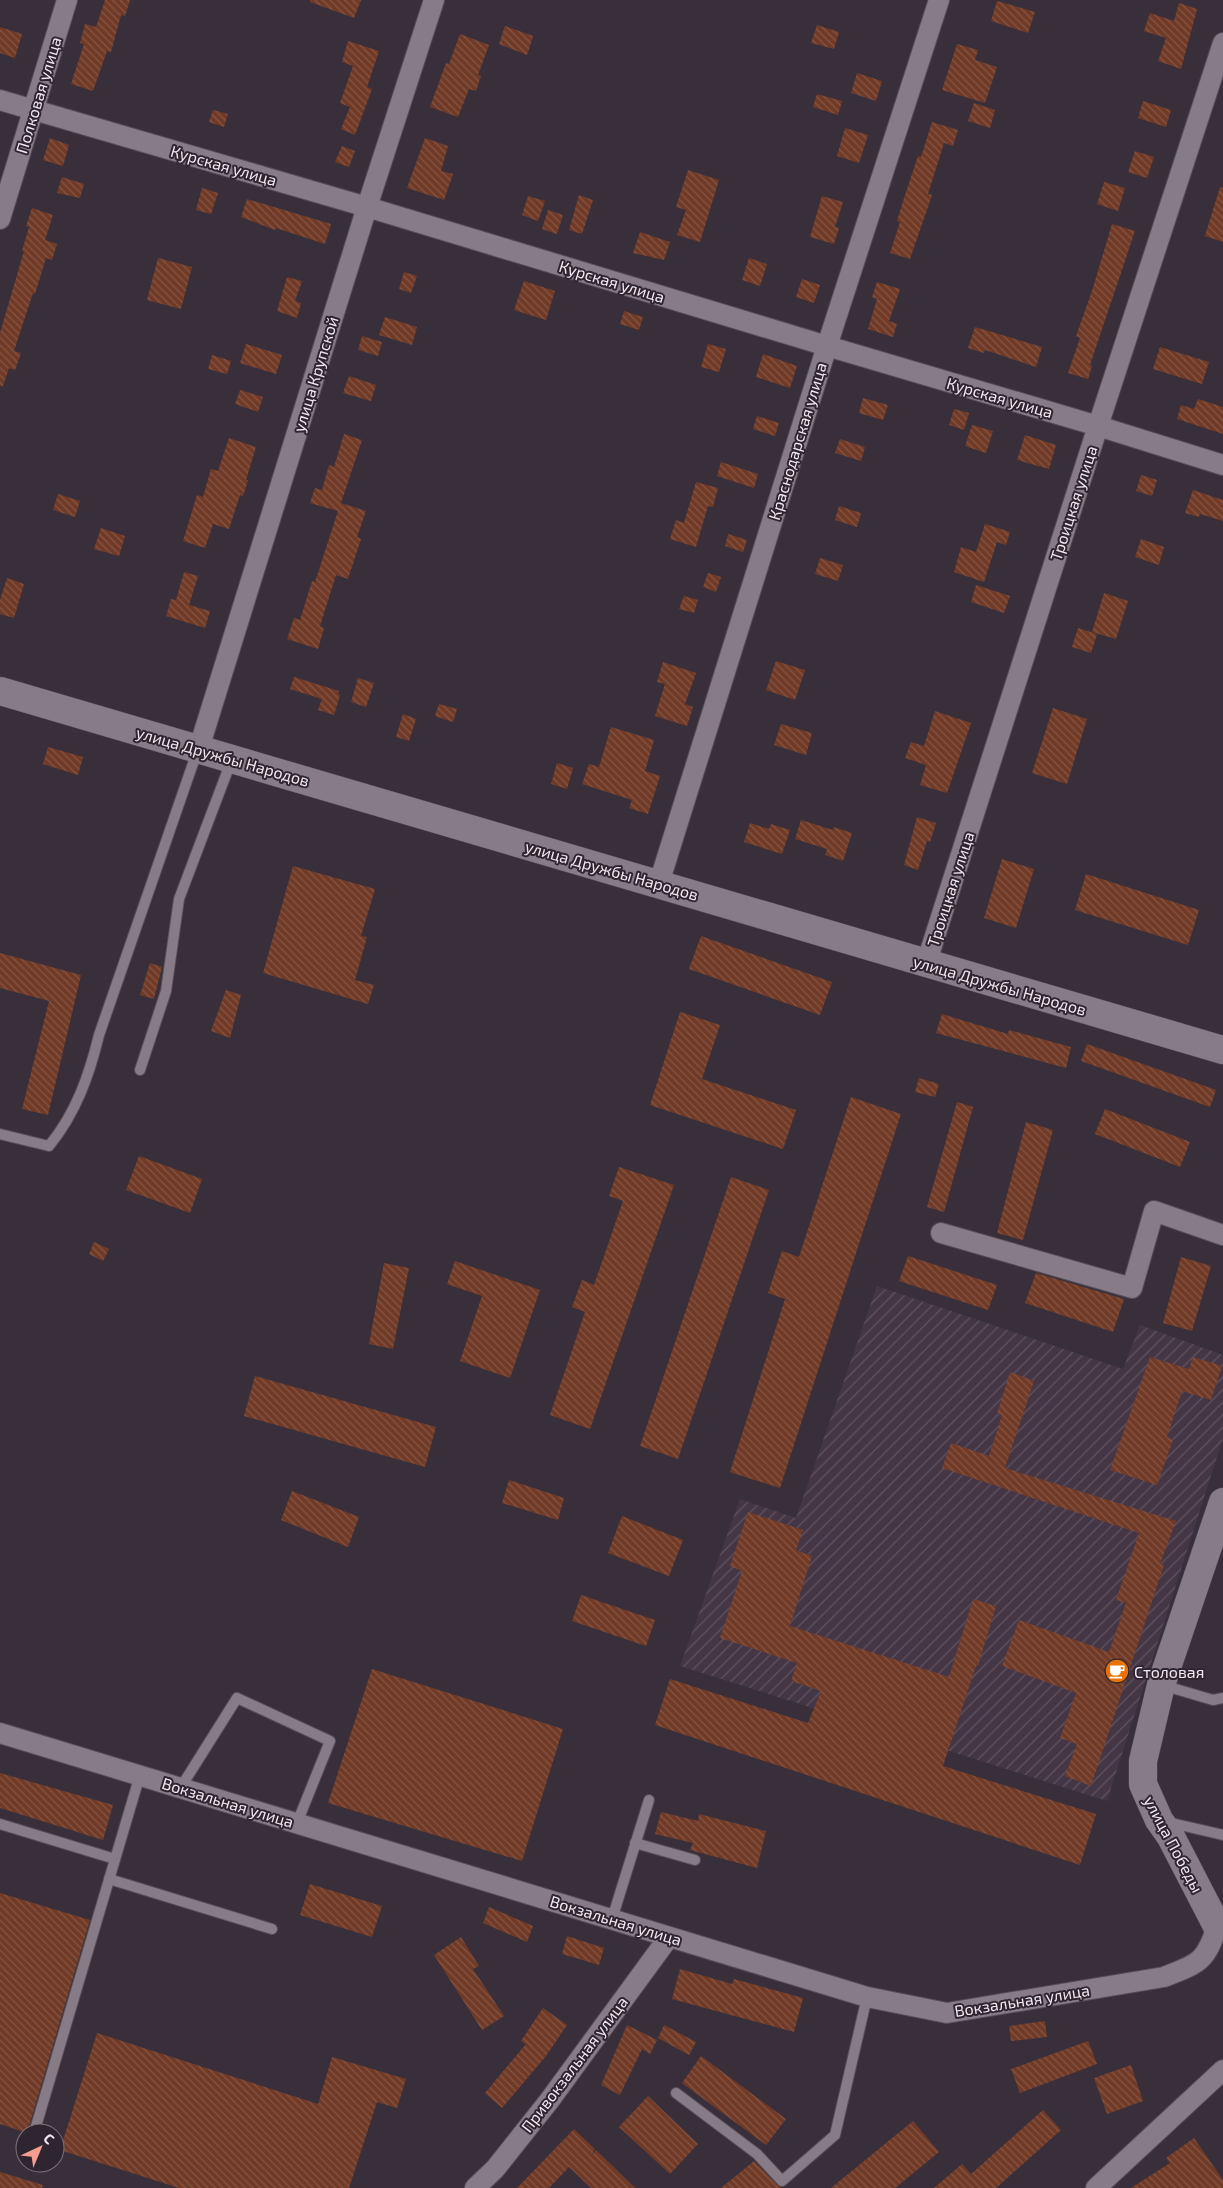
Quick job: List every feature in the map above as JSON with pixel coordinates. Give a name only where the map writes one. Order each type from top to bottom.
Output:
[{"type":"street","name":"Полковая улица","points":[[0,219],[67,0]]},
{"type":"street","name":"улица Крупской","points":[[199,748],[434,0]]},
{"type":"street","name":"Краснодарская улица","points":[[659,883],[826,346],[939,0]]},
{"type":"street","name":"Троицкая улица","points":[[926,964],[1223,43]]},
{"type":"street","name":"Курская улица","points":[[0,100],[368,207],[1223,465]]},
{"type":"street","name":"улица Дружбы Народов","points":[[0,691],[1223,1050]]},
{"type":"street","points":[[942,1233],[1132,1288],[1154,1211],[1223,1235]]},
{"type":"street","name":"улица Победы","points":[[1220,1930],[1171,1837],[1159,1820],[1143,1784],[1143,1761],[1161,1685],[1223,1502]]},
{"type":"street","name":"Вокзальная улица","points":[[0,1732],[867,1997],[946,2013],[1164,1977],[1191,1966],[1205,1957],[1220,1930]]},
{"type":"street","name":"Привокзальная улица","points":[[475,2188],[495,2169],[549,2101],[669,1937]]},
{"type":"street","points":[[1096,2188],[1223,2070]]},
{"type":"lane","points":[[0,1134],[48,1146],[63,1129],[77,1103],[91,1069],[99,1035],[199,748]]},
{"type":"lane","points":[[140,1070],[166,991],[179,899],[232,758]]},
{"type":"lane","points":[[1161,1685],[1213,1700],[1223,1698]]},
{"type":"lane","points":[[181,1788],[236,1698],[330,1741],[297,1823]]},
{"type":"lane","points":[[37,2123],[140,1775]]},
{"type":"lane","points":[[612,1919],[649,1800]]},
{"type":"lane","points":[[1159,1820],[1223,1835]]},
{"type":"lane","points":[[0,1824],[115,1859]]},
{"type":"lane","points":[[635,1843],[695,1860]]},
{"type":"lane","points":[[109,1879],[272,1929]]},
{"type":"lane","points":[[676,2093],[757,2154],[785,2185],[835,2136],[867,1997]]},
{"type":"shaded area","points":[[877,1286],[1123,1369],[1140,1325],[1223,1355],[1223,1438],[1107,1801],[680,1666],[740,1499],[796,1518]]},
{"type":"building","points":[[105,0],[130,0],[125,16],[121,15],[111,52],[107,51],[93,91],[71,84],[84,44],[80,43],[85,24],[96,27]]},
{"type":"building","points":[[310,0],[361,0],[354,18],[310,2]]},
{"type":"building","points":[[997,1],[1035,12],[1028,33],[991,21]]},
{"type":"building","points":[[1179,3],[1197,9],[1181,69],[1158,61],[1166,38],[1144,31],[1150,13],[1174,21]]},
{"type":"building","points":[[817,25],[839,32],[834,49],[811,43]]},
{"type":"building","points":[[505,26],[533,36],[527,55],[499,44]]},
{"type":"building","points":[[0,27],[22,34],[15,58],[0,53]]},
{"type":"building","points":[[460,34],[489,45],[478,75],[481,76],[476,91],[469,89],[458,117],[430,107],[446,63],[449,64]]},
{"type":"building","points":[[348,41],[379,51],[367,87],[372,89],[355,135],[341,129],[350,107],[340,103],[353,66],[342,62]]},
{"type":"building","points":[[957,44],[978,50],[975,60],[997,67],[985,103],[942,90]]},
{"type":"building","points":[[857,73],[882,81],[876,101],[851,93]]},
{"type":"building","points":[[817,94],[842,101],[838,115],[813,107]]},
{"type":"building","points":[[1143,101],[1171,110],[1166,127],[1138,118]]},
{"type":"building","points":[[974,103],[995,110],[990,128],[968,121]]},
{"type":"building","points":[[213,110],[228,114],[224,127],[209,122]]},
{"type":"building","points":[[932,122],[958,130],[953,146],[944,143],[928,194],[932,195],[910,259],[890,253],[900,222],[897,221],[904,198],[918,156],[921,157]]},
{"type":"building","points":[[845,128],[868,135],[859,163],[837,156]]},
{"type":"building","points":[[50,138],[69,145],[63,166],[43,160]]},
{"type":"building","points":[[425,138],[448,146],[441,171],[453,174],[444,200],[407,188]]},
{"type":"building","points":[[342,146],[355,151],[349,167],[335,162]]},
{"type":"building","points":[[1135,151],[1154,157],[1147,178],[1128,172]]},
{"type":"building","points":[[688,170],[719,180],[700,242],[677,235],[686,210],[676,207]]},
{"type":"building","points":[[62,177],[84,184],[80,198],[57,193]]},
{"type":"building","points":[[1104,182],[1125,188],[1118,211],[1097,204]]},
{"type":"building","points":[[1220,187],[1223,188],[1223,242],[1205,236]]},
{"type":"building","points":[[202,188],[218,193],[211,214],[196,210]]},
{"type":"building","points":[[579,195],[593,200],[582,234],[569,230]]},
{"type":"building","points":[[528,196],[545,201],[538,221],[522,215]]},
{"type":"building","points":[[822,196],[843,202],[835,227],[839,228],[834,244],[810,237]]},
{"type":"building","points":[[247,199],[331,224],[325,244],[276,228],[275,230],[241,217]]},
{"type":"building","points":[[32,208],[53,215],[45,240],[57,244],[52,260],[46,258],[35,294],[33,293],[14,351],[21,353],[15,370],[9,368],[3,386],[0,386],[0,333],[24,251],[22,251],[29,227],[26,226]]},
{"type":"building","points":[[548,210],[563,215],[557,234],[542,229]]},
{"type":"building","points":[[1112,224],[1135,231],[1090,365],[1092,366],[1088,379],[1068,373],[1080,338],[1076,336]]},
{"type":"building","points":[[640,232],[670,242],[664,260],[633,253]]},
{"type":"building","points":[[158,258],[192,267],[181,309],[147,300]]},
{"type":"building","points":[[749,258],[767,264],[760,286],[742,280]]},
{"type":"building","points":[[404,272],[417,276],[411,293],[399,289]]},
{"type":"building","points":[[287,277],[302,281],[295,301],[301,303],[297,318],[277,311]]},
{"type":"building","points":[[802,279],[820,285],[814,303],[796,297]]},
{"type":"building","points":[[524,281],[555,291],[546,320],[514,310]]},
{"type":"building","points":[[877,282],[900,289],[889,321],[897,324],[893,337],[868,329],[877,299],[872,297]]},
{"type":"building","points":[[624,311],[643,317],[639,330],[620,324]]},
{"type":"building","points":[[385,317],[417,327],[412,345],[379,335]]},
{"type":"building","points":[[975,327],[1042,347],[1036,367],[985,350],[984,353],[968,348]]},
{"type":"building","points":[[362,336],[382,342],[378,356],[358,350]]},
{"type":"building","points":[[246,344],[282,355],[276,374],[240,363]]},
{"type":"building","points":[[708,344],[726,349],[719,372],[701,367]]},
{"type":"building","points":[[1160,347],[1209,362],[1202,384],[1153,369]]},
{"type":"building","points":[[763,354],[797,366],[790,388],[756,377]]},
{"type":"building","points":[[212,355],[231,361],[227,374],[208,369]]},
{"type":"building","points":[[349,376],[376,385],[371,401],[343,393]]},
{"type":"building","points":[[240,390],[263,397],[258,412],[235,404]]},
{"type":"building","points":[[863,398],[888,405],[883,420],[859,413]]},
{"type":"building","points":[[1198,399],[1223,407],[1223,434],[1177,419],[1181,405],[1194,409]]},
{"type":"building","points":[[954,409],[969,413],[964,430],[949,425]]},
{"type":"building","points":[[757,416],[779,423],[775,436],[753,429]]},
{"type":"building","points":[[972,425],[993,431],[986,453],[965,446]]},
{"type":"building","points":[[344,434],[362,440],[341,503],[366,511],[357,537],[361,539],[348,579],[336,575],[320,626],[324,628],[318,649],[287,639],[294,618],[300,620],[312,581],[315,582],[338,511],[310,503],[315,488],[322,490],[329,465],[334,467]]},
{"type":"building","points":[[1025,435],[1056,445],[1049,469],[1017,460]]},
{"type":"building","points":[[229,438],[256,447],[243,496],[240,495],[229,529],[213,524],[205,548],[183,541],[197,495],[203,497],[211,469],[218,471]]},
{"type":"building","points":[[840,439],[865,447],[861,461],[835,453]]},
{"type":"building","points":[[721,462],[758,474],[754,488],[717,476]]},
{"type":"building","points":[[1141,475],[1157,480],[1152,496],[1136,491]]},
{"type":"building","points":[[696,482],[718,488],[713,507],[708,506],[696,547],[670,539],[676,520],[684,523]]},
{"type":"building","points":[[1193,490],[1223,500],[1223,521],[1200,514],[1199,517],[1185,513]]},
{"type":"building","points":[[58,494],[80,501],[75,517],[53,510]]},
{"type":"building","points":[[839,506],[861,513],[857,527],[835,520]]},
{"type":"building","points":[[985,524],[1010,532],[1006,545],[997,542],[984,582],[954,572],[961,547],[976,552]]},
{"type":"building","points":[[101,528],[125,536],[119,556],[94,549]]},
{"type":"building","points":[[728,534],[747,540],[743,552],[725,546]]},
{"type":"building","points":[[1141,539],[1164,547],[1159,565],[1135,557]]},
{"type":"building","points":[[820,558],[843,565],[838,581],[815,574]]},
{"type":"building","points":[[184,572],[198,576],[189,605],[210,611],[205,628],[166,616],[171,599],[176,600]]},
{"type":"building","points":[[708,573],[721,577],[716,592],[703,587]]},
{"type":"building","points":[[7,578],[24,584],[14,618],[0,614],[0,600]]},
{"type":"building","points":[[976,585],[1010,596],[1004,613],[971,602]]},
{"type":"building","points":[[1104,593],[1128,601],[1116,639],[1092,632]]},
{"type":"building","points":[[684,596],[698,600],[694,613],[679,609]]},
{"type":"building","points":[[1078,628],[1097,634],[1091,653],[1072,647]]},
{"type":"building","points":[[776,661],[805,670],[795,700],[766,690]]},
{"type":"building","points":[[663,662],[696,673],[685,704],[693,707],[687,726],[655,716],[665,684],[657,682]]},
{"type":"building","points":[[294,677],[339,691],[338,694],[340,695],[334,715],[318,710],[322,699],[290,689]]},
{"type":"building","points":[[358,678],[374,683],[366,707],[351,702]]},
{"type":"building","points":[[439,704],[457,709],[453,722],[435,716]]},
{"type":"building","points":[[1053,708],[1087,719],[1067,784],[1032,773]]},
{"type":"building","points":[[935,711],[971,723],[947,793],[920,785],[926,765],[905,758],[911,742],[924,746]]},
{"type":"building","points":[[403,714],[416,719],[409,741],[396,737]]},
{"type":"building","points":[[781,724],[812,733],[806,755],[774,745]]},
{"type":"building","points":[[611,727],[654,740],[645,771],[660,776],[648,814],[629,808],[632,800],[582,784],[589,764],[599,767]]},
{"type":"building","points":[[48,747],[83,757],[78,775],[43,764]]},
{"type":"building","points":[[557,763],[573,768],[567,789],[551,784]]},
{"type":"building","points":[[917,817],[936,823],[930,842],[927,841],[918,870],[904,865]]},
{"type":"building","points":[[801,820],[833,830],[834,827],[852,833],[843,861],[825,855],[827,849],[795,839]]},
{"type":"building","points":[[750,823],[769,829],[771,824],[790,830],[782,854],[744,842]]},
{"type":"building","points":[[1002,859],[1034,869],[1016,928],[984,918]]},
{"type":"building","points":[[293,866],[375,889],[361,936],[367,937],[355,980],[374,985],[368,1004],[263,973]]},
{"type":"building","points":[[1086,874],[1199,910],[1188,945],[1075,910]]},
{"type":"building","points":[[701,936],[832,982],[820,1015],[689,969]]},
{"type":"building","points":[[0,953],[81,975],[48,1115],[22,1109],[49,1001],[0,988]]},
{"type":"building","points":[[150,963],[162,967],[154,999],[140,995]]},
{"type":"building","points":[[226,990],[241,995],[230,1038],[211,1031]]},
{"type":"building","points":[[680,1012],[720,1025],[702,1079],[796,1110],[783,1149],[650,1105]]},
{"type":"building","points":[[942,1014],[1008,1034],[1009,1030],[1071,1047],[1066,1068],[936,1033]]},
{"type":"building","points":[[1087,1044],[1216,1090],[1210,1107],[1081,1061]]},
{"type":"building","points":[[919,1078],[939,1084],[935,1097],[915,1092]]},
{"type":"building","points":[[851,1097],[901,1114],[780,1488],[730,1472],[785,1299],[768,1293],[782,1251],[799,1257]]},
{"type":"building","points":[[957,1102],[973,1107],[944,1212],[927,1207]]},
{"type":"building","points":[[1105,1109],[1190,1142],[1180,1167],[1095,1134]]},
{"type":"building","points":[[1026,1122],[1053,1130],[1023,1240],[997,1233]]},
{"type":"building","points":[[139,1156],[202,1179],[190,1213],[126,1190]]},
{"type":"building","points":[[619,1167],[674,1185],[590,1429],[550,1415],[585,1312],[572,1307],[582,1280],[594,1285],[623,1201],[609,1196]]},
{"type":"building","points":[[731,1177],[769,1190],[678,1459],[640,1446]]},
{"type":"building","points":[[94,1242],[109,1249],[103,1261],[89,1254]]},
{"type":"building","points":[[908,1256],[997,1285],[988,1310],[899,1281]]},
{"type":"building","points":[[1181,1257],[1211,1266],[1192,1331],[1163,1323]]},
{"type":"building","points":[[455,1261],[540,1290],[510,1378],[460,1361],[482,1296],[447,1284]]},
{"type":"building","points":[[384,1263],[409,1268],[393,1349],[369,1344]]},
{"type":"building","points":[[1036,1273],[1124,1299],[1113,1332],[1025,1303]]},
{"type":"building","points":[[1150,1357],[1189,1369],[1193,1357],[1222,1366],[1211,1400],[1182,1391],[1167,1437],[1173,1440],[1157,1485],[1110,1470]]},
{"type":"building","points":[[1010,1372],[1034,1381],[1005,1468],[1176,1521],[1160,1564],[1164,1565],[1091,1786],[1065,1776],[1077,1744],[1060,1738],[1076,1693],[1002,1666],[1019,1620],[1109,1652],[1126,1603],[1116,1600],[1139,1533],[942,1468],[951,1443],[989,1456],[1002,1415],[997,1414]]},
{"type":"building","points":[[255,1376],[436,1427],[425,1467],[244,1416]]},
{"type":"building","points":[[509,1480],[564,1498],[558,1520],[502,1503]]},
{"type":"building","points":[[292,1491],[359,1517],[348,1547],[281,1520]]},
{"type":"building","points":[[748,1512],[803,1530],[796,1550],[812,1556],[790,1626],[949,1677],[973,1599],[996,1606],[978,1666],[976,1666],[943,1766],[1096,1814],[1080,1865],[655,1725],[670,1679],[808,1723],[821,1691],[791,1681],[797,1663],[720,1638],[742,1571],[730,1566]]},
{"type":"building","points":[[622,1516],[683,1540],[669,1576],[608,1553]]},
{"type":"building","points":[[581,1595],[655,1620],[646,1646],[572,1621]]},
{"type":"building","points":[[372,1669],[563,1729],[522,1861],[328,1803]]},
{"type":"building","points":[[0,1773],[113,1805],[103,1840],[0,1808]]},
{"type":"building","points":[[661,1812],[698,1821],[699,1814],[766,1831],[757,1868],[690,1850],[693,1843],[655,1834]]},
{"type":"building","points":[[310,1884],[382,1906],[372,1937],[300,1915]]},
{"type":"building","points":[[0,1893],[90,1920],[30,2123],[15,2123],[15,2129],[0,2124]]},
{"type":"building","points":[[489,1907],[533,1926],[527,1942],[483,1923]]},
{"type":"building","points":[[567,1936],[604,1948],[599,1965],[562,1954]]},
{"type":"building","points":[[461,1937],[479,1966],[473,1969],[504,2016],[482,2030],[434,1955]]},
{"type":"building","points":[[680,1969],[732,1984],[734,1979],[803,1998],[794,2032],[672,1999]]},
{"type":"building","points":[[543,2008],[567,2025],[546,2056],[502,2108],[485,2093],[526,2044],[521,2041]]},
{"type":"building","points":[[1045,2021],[1047,2037],[1011,2041],[1009,2026]]},
{"type":"building","points":[[627,2025],[657,2040],[650,2054],[642,2049],[620,2095],[601,2085]]},
{"type":"building","points":[[664,2025],[696,2042],[689,2055],[658,2038]]},
{"type":"building","points":[[97,2033],[318,2104],[332,2057],[406,2079],[397,2108],[377,2102],[349,2188],[179,2188],[65,2152],[65,2134]]},
{"type":"building","points":[[1088,2041],[1097,2064],[1020,2093],[1011,2069]]},
{"type":"building","points":[[701,2056],[786,2119],[766,2145],[682,2083]]},
{"type":"building","points":[[1131,2065],[1143,2101],[1107,2114],[1094,2078]]},
{"type":"building","points":[[648,2096],[698,2144],[670,2174],[619,2127]]},
{"type":"building","points":[[1043,2110],[1061,2130],[996,2188],[934,2188],[962,2164],[971,2174]]},
{"type":"building","points":[[913,2121],[939,2152],[895,2188],[831,2188]]},
{"type":"building","points":[[574,2129],[595,2149],[591,2156],[596,2150],[635,2188],[591,2188],[569,2167],[549,2188],[517,2188]]},
{"type":"building","points":[[1194,2138],[1223,2180],[1223,2188],[1131,2188],[1170,2163],[1166,2158]]},
{"type":"building","points":[[754,2161],[781,2188],[721,2188],[737,2175]]},
{"type":"building","points":[[0,2172],[43,2185],[42,2188],[0,2188]]},
{"type":"place","name":"Столовая","points":[[1117,1671]]}]
